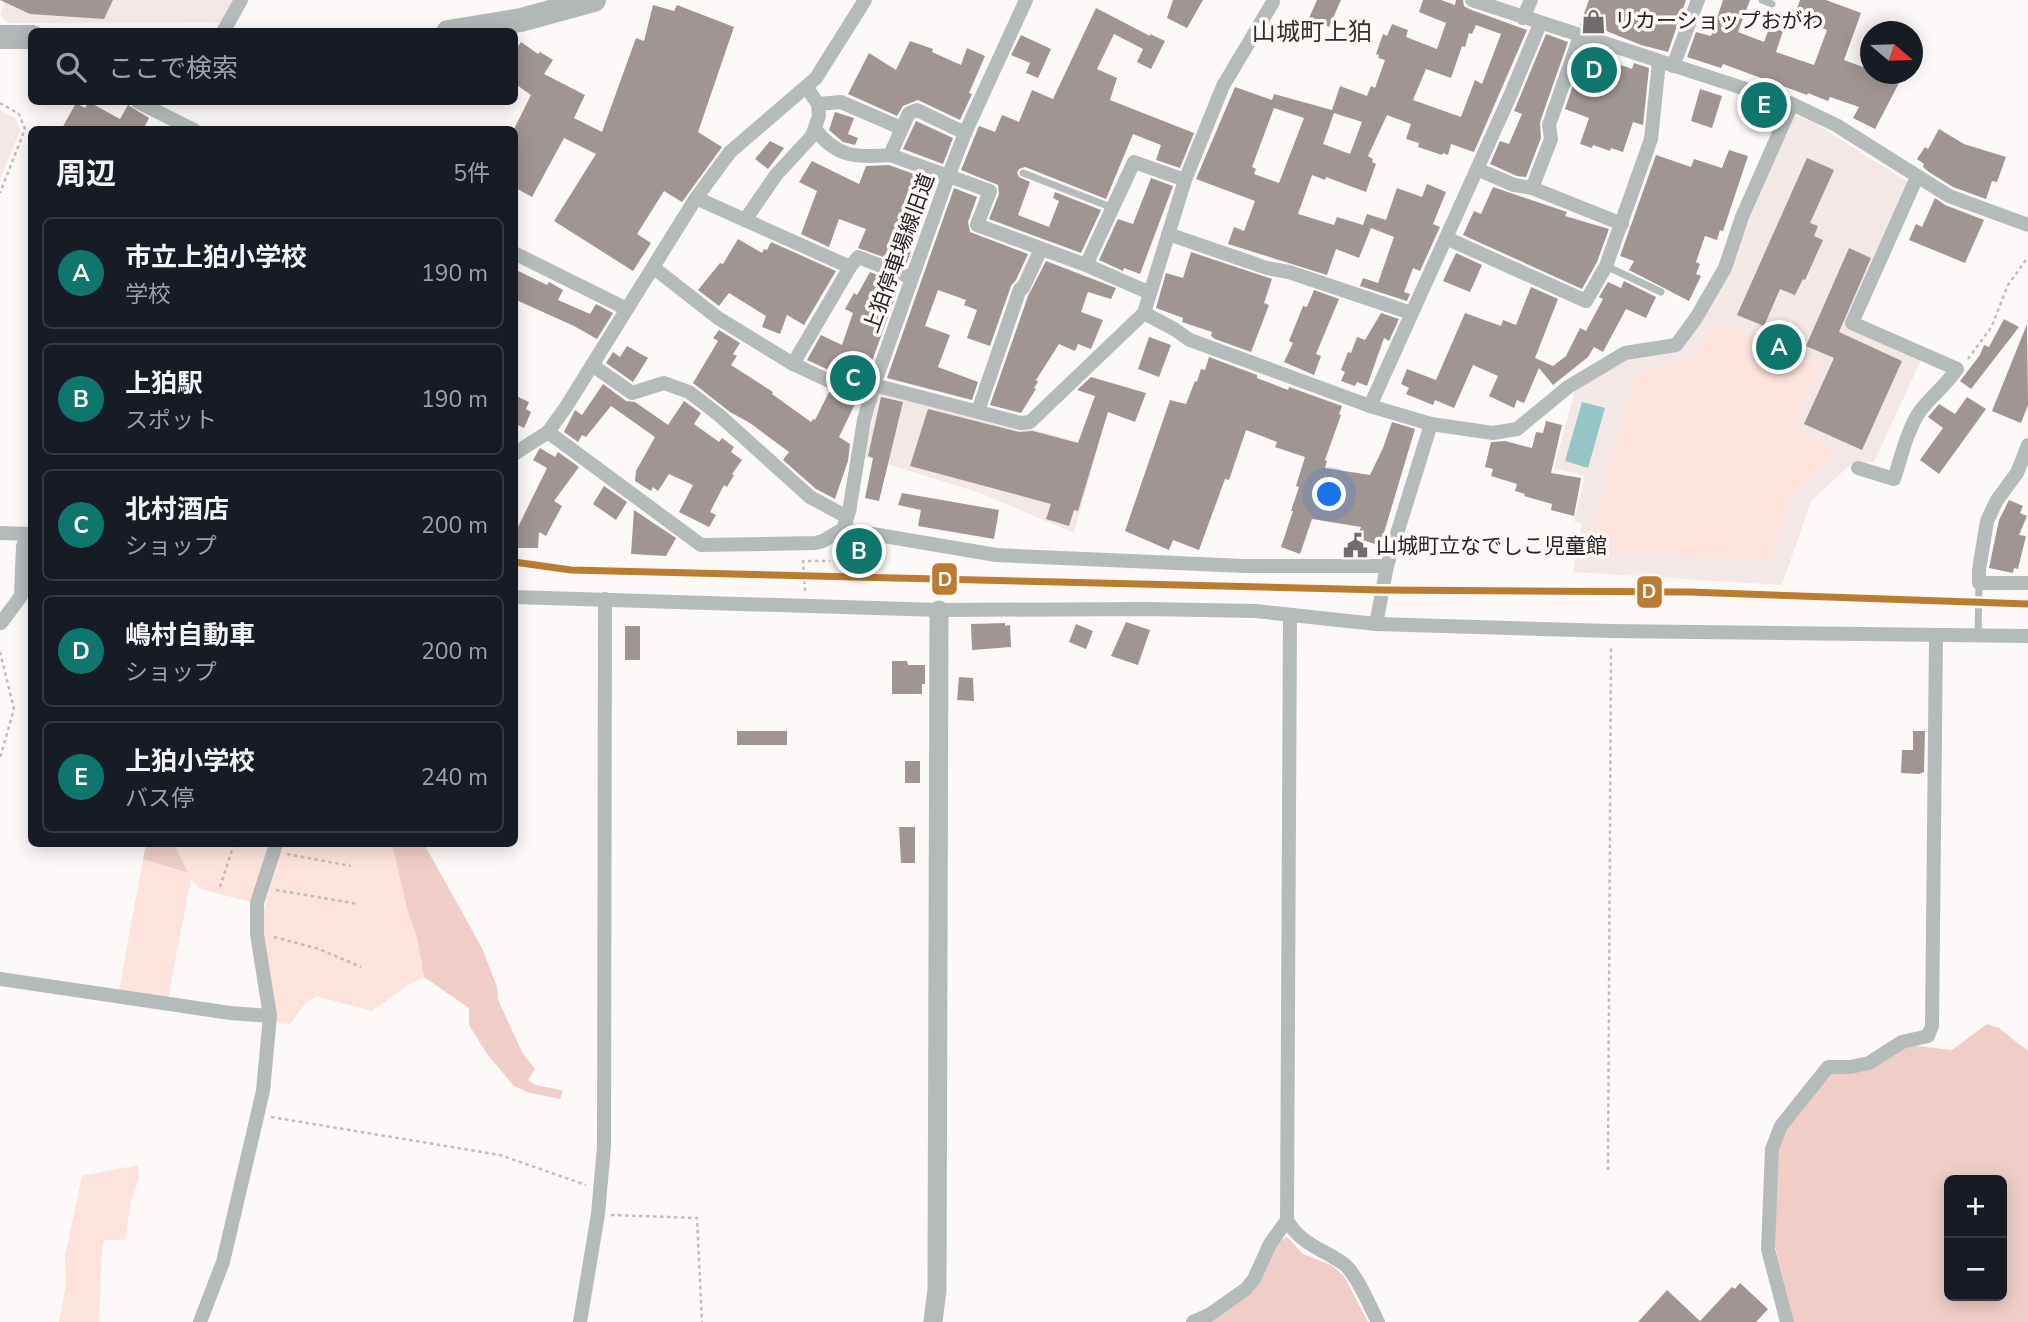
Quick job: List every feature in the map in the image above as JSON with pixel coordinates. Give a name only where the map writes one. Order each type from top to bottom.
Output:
[{"type":"highway","points":[[472,28],[521,20],[594,0]]},
{"type":"highway","points":[[0,37],[28,37]]},
{"type":"street","points":[[225,28],[240,0]]},
{"type":"street","points":[[518,451],[548,432],[696,198],[730,152],[816,78],[865,0]]},
{"type":"street","name":"上狛停車場線旧道","points":[[845,523],[863,420],[872,393],[965,133],[1026,0]]},
{"type":"street","points":[[1472,0],[1792,104],[1836,125],[1949,196],[2028,225]]},
{"type":"street","points":[[1523,18],[1531,0]]},
{"type":"street","points":[[1446,239],[1586,301],[1606,266],[1651,139],[1666,64],[1698,0]]},
{"type":"street","points":[[654,268],[718,318],[793,364],[872,393],[978,411],[1021,423],[1030,422],[1144,313],[1185,180],[1223,86],[1274,1]]},
{"type":"street","points":[[1370,406],[1540,24]]},
{"type":"street","points":[[1532,188],[1551,139],[1549,125],[1580,36]]},
{"type":"street","points":[[745,220],[776,175],[812,136],[819,116],[818,104],[807,88]]},
{"type":"street","points":[[818,104],[841,102],[901,128]]},
{"type":"street","points":[[1144,313],[1190,340],[1370,406],[1431,424],[1493,433],[1517,429],[1568,387],[1625,353],[1676,345],[1696,318],[1725,268],[1742,218],[1792,104]]},
{"type":"street","points":[[144,105],[186,126]]},
{"type":"street","points":[[890,155],[909,113],[917,110],[965,133]]},
{"type":"street","points":[[815,129],[827,145],[842,152],[860,158],[890,155],[990,191],[977,226],[1086,265],[1150,293]]},
{"type":"street","points":[[1086,265],[1133,162],[1185,180]]},
{"type":"street","points":[[1477,169],[1622,224]]},
{"type":"street","points":[[1858,468],[1894,479],[1920,412],[1946,386],[1957,369],[1852,324],[1917,177]]},
{"type":"street","points":[[696,198],[850,267]]},
{"type":"street","points":[[1168,234],[1411,313]]},
{"type":"street","points":[[978,411],[1020,289],[1030,275],[1041,249]]},
{"type":"street","points":[[518,255],[627,309]]},
{"type":"street","points":[[793,364],[858,257],[912,278]]},
{"type":"street","points":[[592,365],[632,393],[664,383],[689,392],[719,415],[810,497],[845,523],[996,555],[1245,566],[1387,566]]},
{"type":"street","points":[[1376,624],[1387,566],[1431,424]]},
{"type":"street","points":[[548,432],[701,545],[815,543],[824,541],[845,523]]},
{"type":"street","points":[[2028,445],[2017,473],[1997,500],[1987,521],[1979,570],[1979,583],[2028,583]]},
{"type":"street","points":[[0,533],[28,534]]},
{"type":"street","points":[[1,623],[22,596],[23,546],[28,537]]},
{"type":"street","points":[[518,597],[939,610],[1147,608],[1255,611],[1376,624],[1611,631],[2028,636]]},
{"type":"street","points":[[580,1322],[598,1214],[604,1134],[605,599]]},
{"type":"street","points":[[933,1322],[937,1290],[939,610]]},
{"type":"street","points":[[1290,616],[1287,1220],[1292,1230],[1310,1245],[1346,1265],[1378,1322]]},
{"type":"street","points":[[1787,1322],[1768,1249],[1772,1149],[1777,1132],[1828,1067],[1850,1067],[1869,1063],[1902,1042],[1928,1036],[1932,1026],[1936,636]]},
{"type":"street","points":[[200,1322],[223,1262],[258,1115],[270,1016],[257,934],[257,903],[275,848]]},
{"type":"street","points":[[0,979],[230,1013],[270,1016]]},
{"type":"street","points":[[1193,1322],[1209,1315],[1246,1289],[1254,1279],[1270,1244],[1287,1220]]},
{"type":"lane","points":[[1762,0],[1772,4]]},
{"type":"lane","points":[[1023,173],[1114,208]]},
{"type":"lane","points":[[1606,266],[1661,292]]},
{"type":"lane","points":[[1978,636],[1979,583]]},
{"type":"path","points":[[0,103],[19,114],[25,129],[0,193]]},
{"type":"path","points":[[1957,369],[1965,363],[1992,326],[2008,285],[2028,257]]},
{"type":"path","points":[[803,591],[803,561],[830,561]]},
{"type":"path","points":[[1608,1170],[1611,631]]},
{"type":"path","points":[[0,652],[14,709],[0,758]]},
{"type":"path","points":[[220,887],[233,847]]},
{"type":"path","points":[[275,848],[351,866]]},
{"type":"path","points":[[262,888],[358,904]]},
{"type":"path","points":[[257,934],[287,939],[319,949],[361,967]]},
{"type":"path","points":[[258,1115],[500,1155],[600,1190]]},
{"type":"path","points":[[598,1214],[697,1218],[702,1322]]},
{"type":"shaded area","points":[[5,0],[233,0],[222,22],[7,23],[0,14]]},
{"type":"shaded area","points":[[0,110],[15,118],[20,130],[0,180]]},
{"type":"shaded area","points":[[1793,114],[1813,122],[1909,183],[1845,326],[1921,360],[1874,462],[1851,464],[1811,501],[1782,585],[1573,572],[1582,524],[1574,521],[1585,476],[1554,468],[1575,390],[1615,360],[1686,341],[1723,282]]},
{"type":"shaded area","points":[[1717,322],[1754,339],[1748,356],[1779,367],[1787,351],[1819,365],[1792,430],[1837,451],[1792,496],[1769,560],[1593,550],[1594,526],[1635,375],[1694,359]]},
{"type":"shaded area","points":[[880,388],[1098,447],[1074,533],[978,492],[864,457]]},
{"type":"shaded area","points":[[145,847],[175,847],[188,873],[143,859]]},
{"type":"shaded area","points":[[175,847],[267,847],[251,902],[200,889],[191,879],[168,998],[119,990],[143,859],[187,873]]},
{"type":"shaded area","points":[[281,847],[393,847],[407,909],[417,937],[424,977],[372,1011],[316,996],[303,1006],[290,1024],[277,1023],[263,938],[263,913]]},
{"type":"shaded area","points":[[393,847],[426,847],[482,948],[497,987],[498,1000],[523,1054],[535,1069],[528,1080],[536,1085],[563,1091],[560,1099],[530,1093],[514,1086],[487,1054],[469,1025],[469,1008],[424,977],[417,937],[407,909]]},
{"type":"shaded area","points":[[1987,1024],[1999,1028],[2028,1051],[2028,1322],[1794,1322],[1775,1246],[1778,1153],[1788,1127],[1831,1073],[1908,1045],[1952,1050]]},
{"type":"shaded area","points":[[138,1165],[139,1179],[131,1201],[125,1240],[105,1240],[102,1247],[99,1322],[59,1322],[66,1285],[65,1256],[82,1176]]},
{"type":"shaded area","points":[[1287,1237],[1303,1254],[1331,1265],[1344,1276],[1368,1322],[1206,1322],[1250,1293],[1278,1242]]},
{"type":"water","points":[[1582,402],[1605,408],[1588,468],[1565,461]]},
{"type":"building","points":[[0,0],[113,0],[104,19],[30,14]]},
{"type":"building","points":[[1173,0],[1203,0],[1187,28],[1167,18]]},
{"type":"building","points":[[1317,0],[1341,0],[1329,27],[1309,18]]},
{"type":"building","points":[[1423,0],[1441,0],[1455,5],[1456,0],[1463,0],[1464,6],[1469,9],[1527,30],[1474,152],[1451,144],[1448,155],[1418,147],[1419,143],[1406,139],[1411,124],[1387,115],[1368,156],[1376,164],[1366,192],[1326,177],[1325,180],[1312,175],[1298,214],[1334,225],[1337,217],[1363,225],[1367,214],[1386,220],[1397,188],[1422,197],[1427,184],[1446,192],[1433,224],[1440,227],[1420,271],[1413,268],[1404,292],[1410,294],[1407,301],[1360,286],[1363,278],[1378,283],[1394,237],[1371,228],[1359,258],[1336,249],[1327,275],[1228,244],[1234,227],[1244,231],[1255,201],[1196,179],[1235,87],[1272,100],[1274,94],[1332,110],[1340,86],[1367,96],[1371,86],[1375,88],[1385,60],[1378,58],[1379,55],[1376,54],[1383,34],[1387,36],[1392,24],[1408,30],[1406,37],[1437,49],[1446,23],[1419,12]],"holes":[[[1476,25],[1501,34],[1482,84],[1475,80],[1461,117],[1413,100],[1426,69],[1451,78],[1462,46],[1465,47],[1469,33],[1472,34]],[[1274,108],[1304,118],[1279,183],[1254,174],[1256,169],[1252,167]],[[1334,113],[1362,122],[1350,154],[1323,144]]]},
{"type":"building","points":[[1589,0],[1686,0],[1668,52],[1641,45],[1604,30],[1598,31],[1580,25]]},
{"type":"building","points":[[1723,0],[1750,0],[1738,32],[1764,42],[1770,26],[1783,31],[1776,52],[1814,65],[1827,30],[1794,16],[1800,0],[1826,0],[1861,13],[1844,60],[1860,66],[1860,84],[1898,84],[1875,129],[1853,118],[1859,107],[1830,97],[1828,101],[1808,93],[1807,95],[1723,64],[1721,68],[1687,57],[1696,32],[1711,36]]},
{"type":"building","points":[[653,5],[674,11],[677,5],[734,27],[698,132],[722,147],[682,202],[664,191],[637,234],[651,243],[633,271],[554,221],[596,154],[564,138],[532,197],[518,189],[518,126],[516,126],[531,95],[518,86],[518,46],[521,42],[538,54],[540,52],[553,60],[544,74],[585,95],[574,118],[602,132],[636,38],[644,41]]},
{"type":"building","points":[[1096,8],[1165,41],[1151,69],[1137,62],[1143,49],[1114,34],[1097,69],[1117,78],[1110,100],[1194,133],[1180,168],[1156,160],[1161,145],[1133,134],[1106,199],[1025,167],[1019,169],[1019,177],[1030,182],[1018,215],[1049,227],[1059,201],[1053,198],[1055,192],[1101,210],[1081,253],[989,219],[999,194],[998,185],[961,170],[979,126],[995,132],[1002,115],[1019,122],[1032,90],[1053,99]]},
{"type":"building","points":[[1546,34],[1568,42],[1540,122],[1541,138],[1526,177],[1517,176],[1490,164],[1500,141],[1509,144],[1522,114],[1514,111]]},
{"type":"building","points":[[1021,35],[1051,49],[1038,78],[1026,73],[1030,63],[1011,55]]},
{"type":"building","points":[[910,41],[933,49],[932,52],[961,65],[967,48],[985,56],[960,120],[918,100],[903,106],[897,116],[848,94],[869,53],[896,70]]},
{"type":"building","points":[[1586,47],[1591,49],[1590,54],[1632,69],[1634,63],[1649,68],[1643,125],[1633,122],[1623,152],[1580,144],[1589,118],[1565,109]]},
{"type":"building","points":[[1700,89],[1722,96],[1712,128],[1691,121]]},
{"type":"building","points":[[75,105],[85,108],[87,105],[94,105],[120,119],[128,105],[149,118],[145,126],[63,126]]},
{"type":"building","points":[[835,112],[854,118],[848,134],[858,138],[855,145],[843,142],[829,130]]},
{"type":"building","points":[[916,121],[953,138],[943,164],[903,149]]},
{"type":"building","points":[[1939,129],[1964,144],[2006,157],[1997,182],[1992,181],[1986,199],[1953,187],[1929,172],[1917,159],[1925,147],[1928,149]]},
{"type":"building","points":[[770,141],[784,148],[768,169],[755,159]]},
{"type":"building","points":[[1729,150],[1748,156],[1723,231],[1720,230],[1717,240],[1705,236],[1696,262],[1700,264],[1696,274],[1701,276],[1689,301],[1629,270],[1634,261],[1620,256],[1656,155],[1691,167],[1694,159],[1722,168]]},
{"type":"building","points":[[1807,158],[1834,170],[1810,223],[1818,226],[1814,236],[1823,240],[1805,280],[1803,279],[1795,295],[1780,289],[1764,326],[1737,315]]},
{"type":"building","points":[[812,161],[859,184],[866,166],[889,165],[936,182],[906,265],[858,248],[866,229],[839,219],[829,247],[801,234],[817,191],[799,182]]},
{"type":"building","points":[[1151,178],[1173,186],[1140,274],[1124,268],[1123,271],[1099,260],[1118,219],[1133,224]]},
{"type":"building","points":[[1493,187],[1567,212],[1565,216],[1609,229],[1597,262],[1582,289],[1463,235],[1474,211],[1481,214]]},
{"type":"building","points":[[954,188],[977,197],[968,222],[970,232],[1028,254],[1011,286],[990,346],[967,338],[977,310],[964,305],[966,300],[938,290],[925,326],[950,335],[938,367],[978,382],[972,400],[887,378]]},
{"type":"building","points":[[1935,198],[1945,205],[1984,220],[1965,263],[1909,240],[1916,224],[1922,227]]},
{"type":"building","points":[[738,239],[762,253],[771,242],[836,271],[804,325],[787,315],[780,334],[762,327],[766,316],[729,293],[719,306],[698,290],[720,263],[723,264]]},
{"type":"building","points":[[1849,248],[1871,258],[1839,332],[1902,361],[1862,450],[1804,424],[1834,358],[1806,346]]},
{"type":"building","points":[[1191,252],[1272,279],[1264,303],[1269,305],[1251,352],[1215,339],[1211,336],[1212,332],[1182,322],[1183,318],[1156,308],[1166,273],[1183,278]]},
{"type":"building","points":[[1456,253],[1482,265],[1470,292],[1443,281]]},
{"type":"building","points":[[1046,261],[1116,288],[1111,299],[1088,292],[1081,312],[1103,320],[1091,349],[1078,344],[1075,351],[1059,344],[1036,380],[1036,389],[1021,413],[990,405],[1028,296]]},
{"type":"building","points":[[518,271],[563,290],[558,300],[590,314],[596,304],[613,313],[597,339],[518,301]]},
{"type":"building","points":[[870,272],[900,284],[863,386],[807,360],[821,335],[842,345],[853,313],[845,309],[854,293],[857,295]]},
{"type":"building","points":[[1624,281],[1656,297],[1646,318],[1626,309],[1603,352],[1594,347],[1588,357],[1553,385],[1539,368],[1524,403],[1517,400],[1514,408],[1489,396],[1498,376],[1473,365],[1454,408],[1435,400],[1433,405],[1406,394],[1409,388],[1401,384],[1407,369],[1436,380],[1465,313],[1501,326],[1503,320],[1516,325],[1531,287],[1558,299],[1535,358],[1553,366],[1566,356],[1580,328],[1586,331],[1603,299],[1599,297],[1608,282],[1621,288]]},
{"type":"building","points":[[1314,290],[1339,299],[1316,354],[1321,356],[1314,375],[1284,362],[1293,343],[1289,341],[1303,306],[1307,307]]},
{"type":"building","points":[[1381,313],[1399,319],[1389,341],[1384,338],[1367,386],[1357,382],[1355,386],[1341,381],[1345,372],[1341,370],[1348,352],[1351,353],[1357,337],[1365,340]]},
{"type":"building","points":[[2004,319],[2019,327],[1971,389],[1960,381],[1980,355],[1984,345],[1989,347]]},
{"type":"building","points":[[2027,324],[2028,405],[2021,423],[1992,411]]},
{"type":"building","points":[[719,330],[740,343],[733,354],[737,356],[731,365],[773,392],[772,394],[811,422],[815,420],[829,392],[855,404],[839,437],[850,444],[848,461],[835,499],[816,489],[783,460],[789,452],[693,383],[718,341],[713,338]]},
{"type":"building","points":[[1149,337],[1171,345],[1159,377],[1138,369]]},
{"type":"building","points":[[627,346],[648,358],[633,382],[606,363],[613,352],[620,357]]},
{"type":"building","points":[[1209,357],[1288,390],[1289,387],[1342,406],[1325,460],[1325,468],[1370,475],[1392,422],[1415,429],[1380,546],[1358,536],[1361,527],[1312,519],[1300,554],[1281,547],[1293,511],[1299,487],[1296,486],[1305,457],[1275,447],[1277,442],[1246,430],[1229,480],[1225,479],[1199,550],[1173,540],[1169,550],[1125,531],[1170,400],[1186,404],[1201,369],[1205,370]]},
{"type":"building","points":[[1091,377],[1146,393],[1135,422],[1108,412],[1078,511],[1074,510],[1069,526],[1046,519],[1051,504],[910,466],[928,409],[1019,432],[1033,431],[1078,443],[1095,396],[1077,390]]},
{"type":"building","points":[[603,384],[626,401],[635,402],[668,425],[684,401],[701,413],[694,424],[719,442],[722,438],[734,447],[731,452],[742,460],[727,487],[724,485],[710,512],[716,515],[709,527],[679,512],[693,485],[669,474],[658,491],[653,487],[651,491],[635,481],[636,471],[655,437],[611,406],[586,437],[582,435],[578,442],[564,432],[575,410],[582,415]]},
{"type":"building","points":[[518,397],[529,402],[526,409],[531,412],[524,428],[518,425]]},
{"type":"building","points":[[881,397],[903,402],[879,501],[865,498],[873,458],[868,456]]},
{"type":"building","points":[[1967,397],[1986,409],[1939,474],[1920,460],[1943,428],[1928,417],[1939,404],[1955,414]]},
{"type":"building","points":[[1546,421],[1562,425],[1551,473],[1581,478],[1574,516],[1551,510],[1552,504],[1524,496],[1525,494],[1515,491],[1517,484],[1491,476],[1493,469],[1485,467],[1491,442],[1505,441],[1532,448],[1536,432],[1543,433]]},
{"type":"building","points":[[540,448],[555,457],[558,452],[579,467],[554,501],[562,506],[546,536],[539,532],[538,548],[518,548],[518,527],[547,468],[533,460]]},
{"type":"building","points":[[604,486],[627,502],[616,520],[593,504]]},
{"type":"building","points":[[902,493],[999,510],[994,539],[918,526],[921,510],[898,505]]},
{"type":"building","points":[[2009,500],[2023,506],[2020,513],[2027,516],[2019,535],[2026,536],[2018,569],[2014,568],[2013,573],[1989,568],[1999,520]]},
{"type":"building","points":[[634,510],[676,538],[666,556],[631,554]]},
{"type":"building","points":[[838,544],[881,546],[881,558],[838,557]]},
{"type":"building","points":[[1126,622],[1150,630],[1138,665],[1111,656]]},
{"type":"building","points":[[1005,623],[1005,626],[1010,625],[1011,647],[972,650],[971,624]]},
{"type":"building","points":[[1076,624],[1093,631],[1086,649],[1069,642]]},
{"type":"building","points":[[625,626],[640,626],[640,660],[625,660]]},
{"type":"building","points":[[892,661],[925,665],[922,694],[892,694]]},
{"type":"building","points":[[959,677],[973,678],[974,701],[957,700]]},
{"type":"building","points":[[737,731],[787,731],[787,745],[737,745]]},
{"type":"building","points":[[1913,731],[1925,731],[1924,772],[1901,773],[1902,750],[1913,750]]},
{"type":"building","points":[[905,761],[920,761],[920,783],[905,783]]},
{"type":"building","points":[[899,827],[915,827],[915,863],[901,863]]},
{"type":"building","points":[[1740,1283],[1768,1309],[1756,1322],[1638,1322],[1667,1290],[1700,1321],[1732,1287],[1735,1289]]},
{"type":"transit line","name":"D","points":[[518,563],[571,570],[1382,590],[1689,592],[2028,604]]},
{"type":"place","name":"リカーショップおがわ","points":[[1594,21]]},
{"type":"place","name":"嶋村自動車","points":[[1594,70]]},
{"type":"place","name":"上狛小学校","points":[[1764,105]]},
{"type":"place","name":"市立上狛小学校","points":[[1779,347]]},
{"type":"place","name":"北村酒店","points":[[853,378]]},
{"type":"place","name":"山城町立なでしこ児童館","points":[[1356,546]]},
{"type":"place","name":"上狛駅","points":[[859,551]]},
{"type":"district","name":"山城町上狛","points":[[1312,32]]}]
